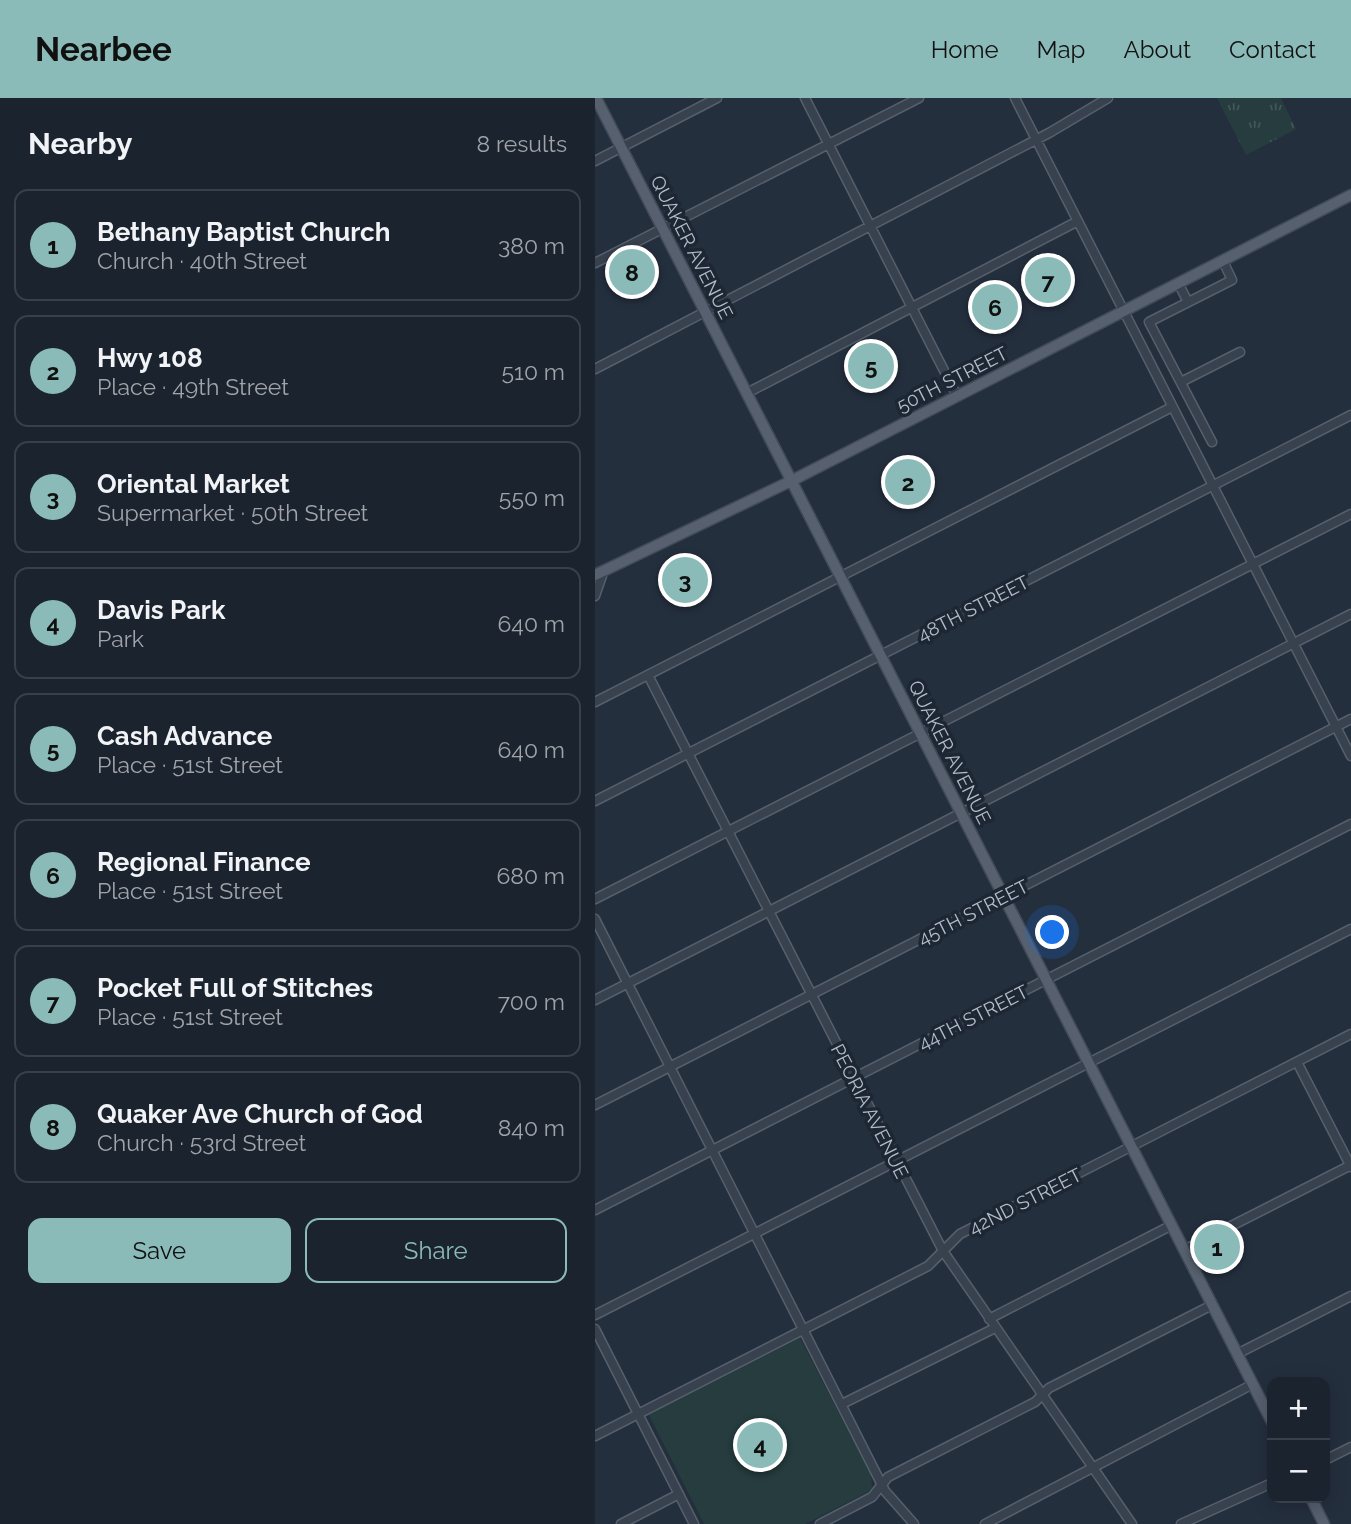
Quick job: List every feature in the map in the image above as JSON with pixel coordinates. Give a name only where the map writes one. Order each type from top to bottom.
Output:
[{"type":"main road","name":"QUAKER AVENUE","points":[[596,98],[1267,1412]]},
{"type":"main road","name":"50TH STREET","points":[[600,573],[791,481],[1351,195]]},
{"type":"main road","points":[[1314,1503],[1324,1524]]},
{"type":"street","points":[[595,160],[717,98]]},
{"type":"street","points":[[806,98],[957,396]]},
{"type":"street","points":[[595,263],[919,98]]},
{"type":"street","points":[[1015,98],[1351,756]]},
{"type":"street","points":[[595,369],[1037,139],[1108,98]]},
{"type":"street","points":[[747,393],[1078,221]]},
{"type":"street","points":[[1212,442],[1149,322],[1232,280],[1223,261]]},
{"type":"street","points":[[1178,283],[1188,302]]},
{"type":"street","points":[[1181,382],[1241,352]]},
{"type":"street","points":[[1152,367],[1168,358]]},
{"type":"street","points":[[595,702],[1172,407]]},
{"type":"street","points":[[1179,421],[1196,413]]},
{"type":"street","name":"48TH STREET","points":[[595,801],[1351,415]]},
{"type":"street","points":[[595,899],[1351,514]]},
{"type":"street","name":"50TH STREET","points":[[595,596],[600,573]]},
{"type":"street","points":[[595,1000],[1351,614]]},
{"type":"street","name":"PEORIA AVENUE","points":[[648,675],[943,1251],[1132,1524]]},
{"type":"street","name":"45TH STREET","points":[[595,1105],[1351,719]]},
{"type":"street","name":"44TH STREET","points":[[595,1210],[1351,824]]},
{"type":"street","points":[[595,919],[881,1484],[914,1524]]},
{"type":"street","points":[[595,1315],[1351,929]]},
{"type":"street","name":"42ND STREET","points":[[595,1436],[928,1266],[960,1234],[1351,1034]]},
{"type":"street","points":[[1184,1250],[1351,1166],[1297,1062]]},
{"type":"street","points":[[989,1319],[1172,1225]]},
{"type":"street","points":[[1237,1354],[1351,1296]]},
{"type":"street","points":[[820,1524],[872,1497],[888,1476],[1035,1402],[1049,1388],[1212,1305]]},
{"type":"street","points":[[842,1404],[995,1328]]},
{"type":"street","points":[[596,1332],[694,1524]]},
{"type":"street","points":[[985,1524],[1253,1384]]},
{"type":"street","points":[[1330,1458],[1351,1447]]},
{"type":"street","points":[[1181,1524],[1267,1485]]},
{"type":"street","points":[[621,1524],[679,1494]]},
{"type":"green space","points":[[1217,98],[1281,98],[1296,129],[1246,155]]},
{"type":"green space","points":[[800,1338],[871,1475],[872,1488],[805,1524],[704,1524],[649,1415]]},
{"type":"place","name":"Quaker Ave Church of God","points":[[632,272]]},
{"type":"place","name":"Pocket Full of Stitches","points":[[1048,280]]},
{"type":"place","name":"Regional Finance","points":[[995,307]]},
{"type":"place","name":"Cash Advance","points":[[871,366]]},
{"type":"place","name":"Hwy 108","points":[[908,482]]},
{"type":"place","name":"Oriental Market","points":[[685,580]]},
{"type":"place","name":"Bethany Baptist Church","points":[[1217,1247]]},
{"type":"place","name":"Davis Park","points":[[760,1445]]}]
